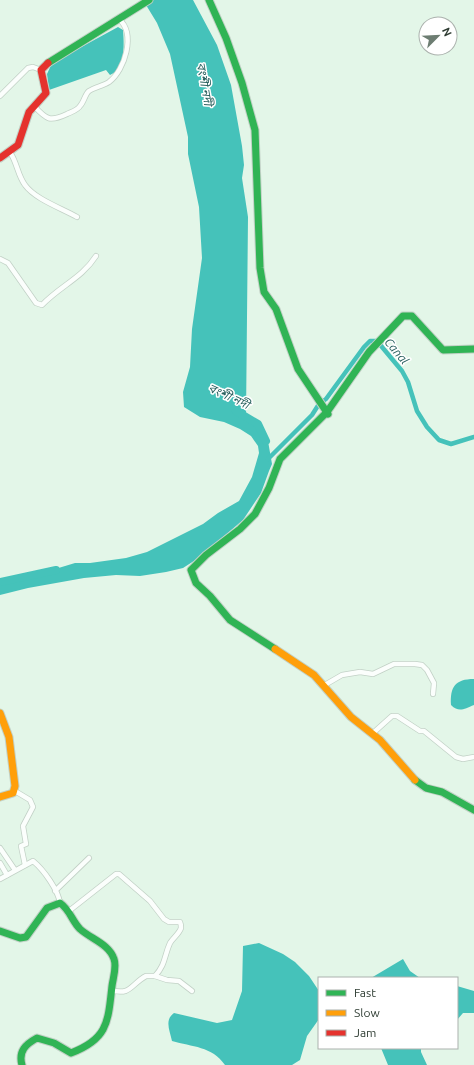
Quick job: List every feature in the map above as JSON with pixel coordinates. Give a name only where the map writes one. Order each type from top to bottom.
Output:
[{"type":"street","points":[[41,70],[51,60],[149,0]]},
{"type":"street","points":[[208,0],[226,38],[242,83],[255,130],[260,268],[264,292],[276,309],[286,342],[298,369],[328,414]]},
{"type":"street","points":[[34,106],[48,119],[55,120],[80,108],[88,91],[109,81],[126,58],[127,33],[123,23],[119,19]]},
{"type":"street","points":[[0,96],[28,68],[33,67],[41,70]]},
{"type":"street","points":[[0,158],[11,154],[20,145],[28,115],[46,93],[41,70]]},
{"type":"street","points":[[11,154],[24,184],[38,197],[63,208],[77,217]]},
{"type":"street","points":[[0,260],[8,263],[36,304],[42,305],[55,291],[88,268],[96,256]]},
{"type":"street","points":[[474,349],[443,350],[412,316],[404,316],[369,352],[330,407],[328,414],[306,431],[280,459],[266,493],[255,514],[237,532],[191,570],[196,583],[210,596],[230,620],[270,645],[286,658],[301,665],[314,675],[351,717],[372,734],[404,765],[414,780],[426,788],[442,792],[474,810]]},
{"type":"street","points":[[323,686],[342,675],[360,672],[373,674],[394,664],[415,664],[422,665],[427,670],[434,683],[433,694]]},
{"type":"street","points":[[0,712],[9,737],[14,770],[15,791]]},
{"type":"street","points":[[372,734],[392,716],[396,716],[420,731],[424,731],[456,757],[463,759],[474,757]]},
{"type":"street","points":[[0,797],[13,794],[15,791]]},
{"type":"street","points":[[15,791],[30,800],[33,807],[23,826],[26,844],[21,846],[25,865]]},
{"type":"street","points":[[0,848],[15,870]]},
{"type":"street","points":[[55,891],[89,858]]},
{"type":"street","points":[[0,879],[15,870],[34,862],[55,891],[60,903],[69,911],[77,925],[111,952],[114,961],[110,1010],[106,1026],[94,1042],[71,1053],[54,1043],[37,1038],[26,1043],[21,1050],[19,1059],[22,1065]]},
{"type":"street","points":[[0,863],[7,875]]},
{"type":"street","points":[[69,911],[116,874],[120,874],[150,900],[164,919],[169,922],[180,922],[180,930],[170,943],[166,953],[165,962],[155,976]]},
{"type":"street","points":[[0,931],[20,938],[26,937],[47,908],[60,903]]},
{"type":"street","points":[[112,990],[121,993],[127,991],[146,976],[155,976],[167,980],[179,981],[192,991]]},
{"type":"water","points":[[143,0],[193,0],[217,45],[231,85],[242,146],[244,165],[242,178],[248,217],[246,418],[252,421],[268,441],[272,464],[261,493],[243,520],[197,559],[183,568],[140,576],[116,575],[84,578],[28,588],[0,595],[0,580],[42,573],[75,563],[90,563],[126,558],[147,552],[203,524],[239,501],[252,477],[259,453],[258,446],[251,436],[240,429],[224,422],[200,417],[184,407],[183,392],[190,367],[192,329],[202,258],[199,207],[188,154],[188,137],[170,54],[157,23]]},
{"type":"water","points":[[118,27],[123,30],[124,49],[119,67],[115,72],[110,75],[106,70],[49,90],[47,74],[52,63]]},
{"type":"water","points":[[474,679],[474,705],[459,710],[451,705],[452,693],[455,685],[458,682]]},
{"type":"water","points":[[259,943],[283,954],[295,962],[309,976],[318,990],[318,1020],[307,1036],[300,1060],[292,1065],[225,1065],[214,1054],[208,1051],[172,1041],[168,1022],[174,1013],[217,1023],[232,1020],[242,991],[243,946]]},
{"type":"water","points":[[403,959],[410,971],[419,977],[373,977]]},
{"type":"water","points":[[458,986],[474,991],[474,1013],[463,1013],[458,1019]]},
{"type":"water","points":[[381,1049],[421,1049],[427,1065],[388,1065]]},
{"type":"waterway","name":"Canal","points":[[268,459],[312,415],[319,404],[326,399],[370,341],[377,341],[402,371],[408,382],[417,411],[427,427],[439,440],[451,444],[474,437]]},
{"type":"waterway","name":"বংশী নদী","points":[[236,411],[258,424],[266,441]]},
{"type":"waterway","name":"বংশী নদী","points":[[0,582],[56,570]]},
{"type":"traffic: fast","points":[[48,63],[149,0]]},
{"type":"traffic: fast","points":[[209,0],[226,38],[242,83],[255,130],[260,268],[264,292],[276,309],[298,369],[328,414]]},
{"type":"traffic: fast","points":[[275,649],[230,620],[210,596],[196,583],[191,570],[206,555],[240,529],[255,514],[269,488],[280,459],[327,412],[369,352],[403,316],[412,316],[443,350],[474,349]]},
{"type":"traffic: fast","points":[[415,780],[426,788],[442,792],[474,810]]},
{"type":"traffic: fast","points":[[0,931],[20,938],[26,937],[47,908],[60,903],[84,933],[108,949],[115,962],[109,1010],[104,1028],[99,1035],[83,1048],[71,1053],[54,1043],[37,1038],[24,1048],[21,1056],[22,1065]]},
{"type":"traffic: slow","points":[[275,649],[314,675],[351,717],[380,740],[415,780]]},
{"type":"traffic: slow","points":[[0,713],[9,737],[15,786],[13,793],[0,797]]},
{"type":"traffic: jam","points":[[0,158],[18,145],[29,112],[46,93],[41,70],[48,63]]}]
